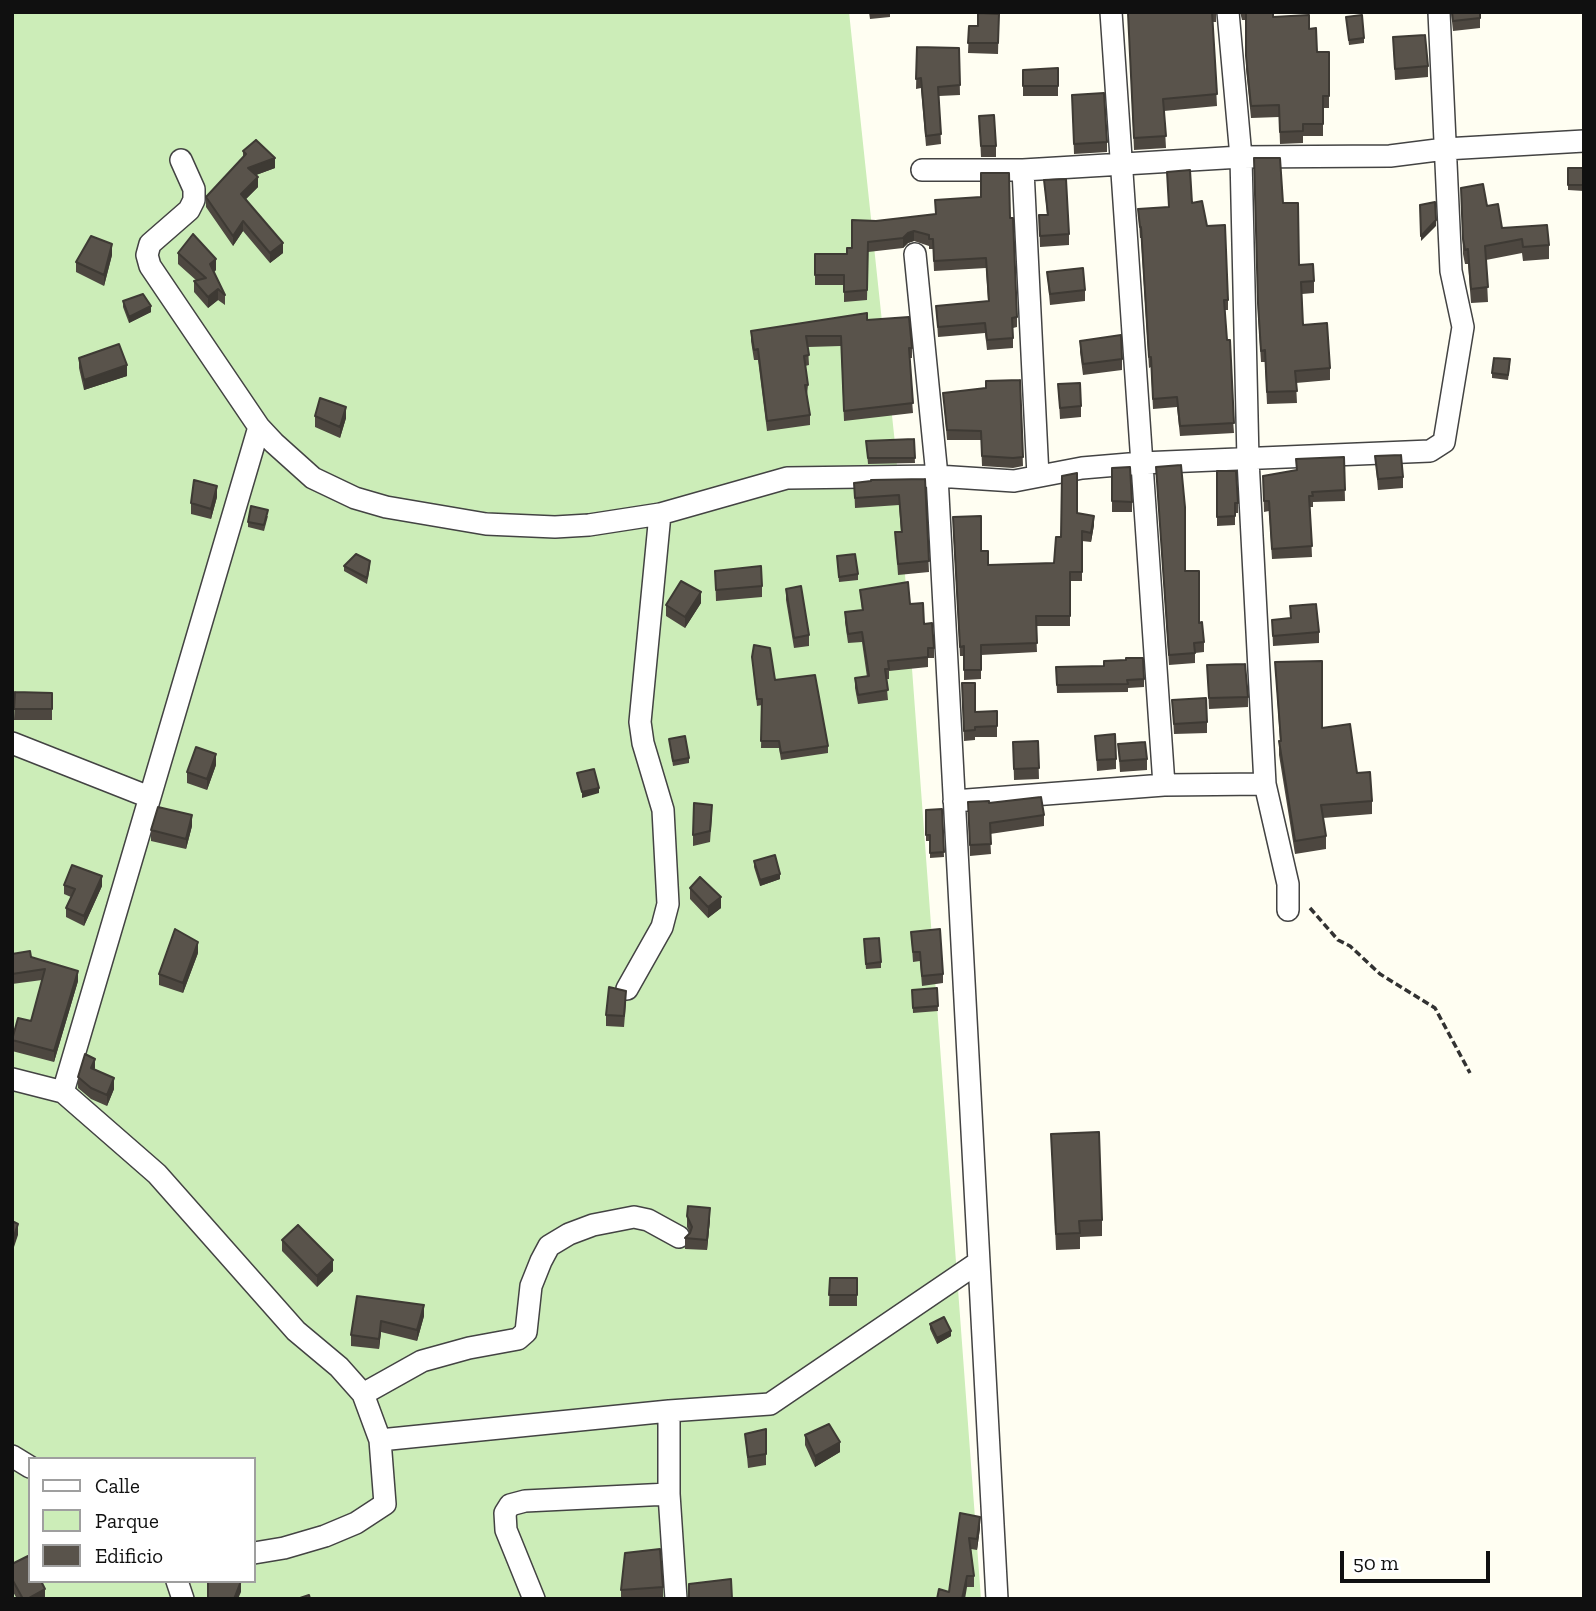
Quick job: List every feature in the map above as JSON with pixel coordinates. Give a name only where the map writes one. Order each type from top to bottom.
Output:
[{"type":"street","points":[[1111,12],[1164,785]]},
{"type":"street","points":[[1228,12],[1241,157],[1248,460],[1265,784],[1288,884],[1289,910]]},
{"type":"street","points":[[181,160],[194,189],[194,200],[189,210],[150,244],[147,255],[150,266],[259,427],[292,461],[313,478],[355,498],[414,513],[485,524],[555,527],[589,525],[660,514],[787,478],[937,476],[1014,481],[1082,468],[1141,463],[1430,451],[1444,442],[1463,327],[1451,271],[1439,12]]},
{"type":"street","points":[[922,170],[1023,170],[1241,157],[1390,156],[1446,149],[1584,141]]},
{"type":"street","points":[[1023,170],[1038,476]]},
{"type":"street","points":[[915,254],[937,476],[997,1599]]},
{"type":"street","points":[[63,1092],[259,427]]},
{"type":"street","points":[[627,989],[662,927],[668,904],[663,810],[643,743],[640,722],[660,514]]},
{"type":"street","points":[[12,743],[149,797]]},
{"type":"street","points":[[954,801],[1164,785],[1265,784]]},
{"type":"street","points":[[12,1079],[63,1092],[157,1174],[296,1331],[339,1367],[363,1394],[380,1440],[385,1504],[356,1523],[325,1536],[256,1553]]},
{"type":"street","points":[[363,1394],[422,1362],[469,1348],[518,1339],[526,1332],[531,1286],[541,1261],[549,1246],[569,1234],[593,1225],[634,1217],[648,1220],[679,1237]]},
{"type":"street","points":[[380,1440],[669,1411],[769,1404],[979,1262]]},
{"type":"street","points":[[669,1411],[669,1494],[676,1599]]},
{"type":"street","points":[[12,1456],[28,1466]]},
{"type":"street","points":[[534,1599],[506,1530],[505,1513],[510,1505],[525,1501],[669,1494]]},
{"type":"path","points":[[1288,884],[1338,940],[1350,946],[1380,974],[1435,1008],[1469,1073]]},
{"type":"green space","points":[[12,12],[849,12],[896,453],[981,1599],[12,1599]]},
{"type":"building","points":[[1212,12],[1217,94],[1163,99],[1166,136],[1134,138],[1128,13]]},
{"type":"building","points":[[1246,12],[1273,12],[1273,17],[1309,15],[1309,29],[1316,28],[1317,52],[1329,52],[1329,96],[1323,96],[1323,124],[1303,124],[1303,131],[1280,132],[1279,105],[1251,106],[1246,56]]},
{"type":"building","points":[[1452,12],[1480,12],[1480,18],[1453,21]]},
{"type":"building","points":[[978,13],[999,14],[998,43],[968,43],[969,26],[978,26]]},
{"type":"building","points":[[1362,15],[1364,38],[1349,40],[1346,17]]},
{"type":"building","points":[[1425,35],[1428,66],[1395,69],[1393,37]]},
{"type":"building","points":[[917,47],[959,48],[960,85],[938,87],[941,134],[926,136],[921,78],[916,79]]},
{"type":"building","points":[[1058,68],[1058,86],[1023,86],[1023,70]]},
{"type":"building","points":[[1104,93],[1107,142],[1074,144],[1072,95]]},
{"type":"building","points":[[994,115],[996,146],[981,146],[979,116]]},
{"type":"building","points":[[256,140],[275,158],[248,168],[258,177],[241,194],[283,243],[270,253],[243,221],[233,236],[206,197],[246,154],[243,151]]},
{"type":"building","points":[[1254,158],[1280,158],[1283,203],[1298,203],[1299,265],[1313,264],[1314,281],[1301,282],[1303,325],[1327,323],[1330,368],[1295,371],[1297,391],[1267,392],[1265,350],[1261,351],[1258,303]]},
{"type":"building","points":[[1568,168],[1584,168],[1584,185],[1568,185]]},
{"type":"building","points":[[1190,170],[1192,203],[1202,201],[1207,226],[1225,225],[1228,300],[1224,300],[1227,340],[1230,340],[1234,423],[1180,426],[1177,397],[1153,399],[1138,209],[1169,207],[1167,172]]},
{"type":"building","points":[[981,173],[1009,173],[1017,317],[1012,318],[1013,338],[987,340],[985,323],[938,327],[936,306],[989,301],[986,258],[934,261],[933,239],[929,239],[929,235],[914,231],[903,238],[868,242],[867,290],[844,292],[844,275],[815,275],[815,254],[847,254],[847,248],[852,248],[852,220],[876,221],[936,214],[935,200],[981,197]]},
{"type":"building","points":[[1066,179],[1069,234],[1040,236],[1039,215],[1048,215],[1044,180]]},
{"type":"building","points":[[1483,184],[1487,206],[1498,204],[1502,228],[1547,225],[1549,245],[1523,247],[1522,239],[1485,246],[1488,287],[1471,289],[1468,249],[1465,250],[1463,239],[1461,188]]},
{"type":"building","points":[[1435,202],[1436,220],[1421,236],[1420,205]]},
{"type":"building","points":[[193,234],[216,259],[210,264],[225,295],[218,289],[208,297],[194,281],[206,278],[178,253]]},
{"type":"building","points":[[91,236],[112,244],[104,275],[76,262]]},
{"type":"building","points":[[1083,268],[1085,290],[1050,294],[1047,272]]},
{"type":"building","points":[[143,294],[151,306],[129,317],[123,301]]},
{"type":"building","points":[[867,313],[867,320],[909,317],[913,403],[844,411],[841,336],[806,336],[809,355],[804,356],[808,385],[805,385],[810,415],[767,421],[758,349],[754,350],[751,331]]},
{"type":"building","points":[[1121,335],[1122,359],[1083,364],[1080,341]]},
{"type":"building","points":[[119,344],[127,365],[84,380],[79,358]]},
{"type":"building","points":[[1494,358],[1510,359],[1508,375],[1492,373]]},
{"type":"building","points":[[1020,380],[1023,457],[982,456],[981,431],[947,430],[943,393],[986,388],[986,381]]},
{"type":"building","points":[[1080,383],[1081,406],[1060,408],[1058,384]]},
{"type":"building","points":[[320,398],[346,407],[340,427],[315,416]]},
{"type":"building","points":[[914,439],[915,458],[868,458],[866,441]]},
{"type":"building","points":[[1401,455],[1403,477],[1378,479],[1375,456]]},
{"type":"building","points":[[1344,457],[1345,490],[1312,492],[1313,496],[1309,496],[1312,546],[1272,549],[1269,501],[1264,501],[1263,476],[1297,470],[1296,459]]},
{"type":"building","points":[[1181,465],[1185,507],[1185,571],[1199,571],[1199,623],[1202,622],[1204,642],[1194,643],[1195,653],[1169,655],[1156,467]]},
{"type":"building","points":[[1130,467],[1132,502],[1112,501],[1112,468]]},
{"type":"building","points":[[1217,471],[1236,471],[1238,503],[1235,503],[1235,516],[1217,517]]},
{"type":"building","points":[[1077,473],[1077,513],[1094,516],[1091,533],[1082,531],[1082,572],[1070,572],[1070,616],[1036,616],[1037,643],[981,645],[981,670],[964,670],[964,646],[960,647],[953,517],[981,516],[981,551],[988,551],[988,565],[1054,563],[1056,537],[1061,537],[1062,476]]},
{"type":"building","points":[[925,479],[929,561],[898,564],[895,532],[902,532],[899,495],[855,498],[854,483]]},
{"type":"building","points":[[194,480],[217,486],[211,509],[191,503]]},
{"type":"building","points":[[251,506],[268,510],[264,525],[248,522]]},
{"type":"building","points":[[356,554],[370,561],[367,578],[344,566]]},
{"type":"building","points":[[855,554],[858,574],[839,577],[837,556]]},
{"type":"building","points":[[761,566],[762,586],[716,590],[715,571]]},
{"type":"building","points":[[681,581],[701,592],[685,617],[666,605]]},
{"type":"building","points":[[908,582],[910,604],[923,603],[924,624],[932,623],[934,648],[928,648],[928,657],[888,661],[889,669],[885,669],[888,690],[858,695],[855,678],[869,676],[862,632],[848,634],[845,612],[863,610],[860,590]]},
{"type":"building","points":[[801,586],[809,635],[794,638],[786,589]]},
{"type":"building","points":[[1316,604],[1319,632],[1273,636],[1272,620],[1291,618],[1290,606]]},
{"type":"building","points":[[754,645],[770,648],[775,680],[815,675],[828,746],[781,753],[779,741],[761,741],[762,699],[757,699],[752,657]]},
{"type":"building","points":[[1143,658],[1144,679],[1127,680],[1128,684],[1057,685],[1056,667],[1104,666],[1104,661]]},
{"type":"building","points":[[1322,661],[1322,728],[1350,724],[1357,773],[1370,772],[1372,801],[1321,805],[1326,836],[1295,841],[1279,741],[1275,662]]},
{"type":"building","points":[[1245,664],[1248,697],[1209,698],[1207,665]]},
{"type":"building","points":[[962,683],[975,683],[975,712],[997,711],[997,726],[975,727],[975,730],[964,731]]},
{"type":"building","points":[[15,692],[52,693],[52,709],[14,709]]},
{"type":"building","points":[[1206,698],[1207,722],[1174,724],[1172,700]]},
{"type":"building","points":[[1115,734],[1116,759],[1097,760],[1095,736]]},
{"type":"building","points":[[685,736],[689,758],[673,761],[669,739]]},
{"type":"building","points":[[1038,741],[1039,768],[1014,769],[1013,742]]},
{"type":"building","points":[[1145,742],[1147,759],[1120,761],[1118,744]]},
{"type":"building","points":[[196,747],[216,754],[207,779],[187,772]]},
{"type":"building","points":[[594,769],[599,788],[582,792],[577,773]]},
{"type":"building","points":[[1041,797],[1044,815],[990,823],[991,844],[970,845],[968,802],[989,803]]},
{"type":"building","points":[[694,803],[712,805],[710,831],[693,835]]},
{"type":"building","points":[[158,807],[192,815],[186,839],[151,830]]},
{"type":"building","points":[[942,809],[944,852],[930,853],[930,835],[926,835],[926,810]]},
{"type":"building","points":[[775,855],[780,874],[760,880],[754,861]]},
{"type":"building","points":[[72,865],[102,876],[84,916],[66,908],[75,889],[64,885]]},
{"type":"building","points":[[700,877],[721,897],[708,907],[690,888]]},
{"type":"building","points":[[175,929],[198,942],[183,983],[159,974]]},
{"type":"building","points":[[940,929],[943,974],[922,976],[920,952],[913,952],[911,932]]},
{"type":"building","points":[[879,938],[881,962],[866,964],[864,939]]},
{"type":"building","points":[[30,951],[31,957],[78,971],[54,1051],[12,1040],[18,1018],[31,1021],[45,969],[12,974],[12,954]]},
{"type":"building","points":[[609,987],[626,991],[624,1016],[606,1015]]},
{"type":"building","points":[[937,988],[938,1006],[913,1008],[912,990]]},
{"type":"building","points":[[85,1054],[95,1059],[91,1068],[114,1078],[107,1095],[91,1088],[78,1077]]},
{"type":"building","points":[[1099,1132],[1102,1220],[1079,1221],[1080,1233],[1056,1234],[1051,1134]]},
{"type":"building","points":[[688,1206],[710,1208],[707,1240],[685,1238],[692,1227],[687,1216]]},
{"type":"building","points":[[12,1221],[18,1224],[12,1242]]},
{"type":"building","points":[[298,1225],[333,1260],[317,1276],[282,1240]]},
{"type":"building","points":[[830,1278],[857,1278],[857,1295],[829,1295]]},
{"type":"building","points":[[357,1296],[424,1305],[417,1330],[381,1321],[379,1339],[351,1335]]},
{"type":"building","points":[[944,1317],[951,1331],[937,1338],[930,1324]]},
{"type":"building","points":[[829,1424],[840,1442],[815,1456],[805,1435]]},
{"type":"building","points":[[766,1429],[766,1454],[748,1457],[745,1434]]},
{"type":"building","points":[[960,1513],[980,1517],[977,1539],[969,1538],[974,1576],[967,1576],[962,1599],[937,1599],[939,1589],[949,1592]]},
{"type":"building","points":[[660,1549],[663,1587],[621,1590],[625,1553]]},
{"type":"building","points":[[28,1556],[28,1583],[42,1583],[45,1589],[23,1599],[12,1579],[12,1564]]},
{"type":"building","points":[[731,1579],[732,1599],[689,1599],[689,1584]]},
{"type":"building","points":[[208,1583],[240,1583],[234,1599],[208,1599]]}]
